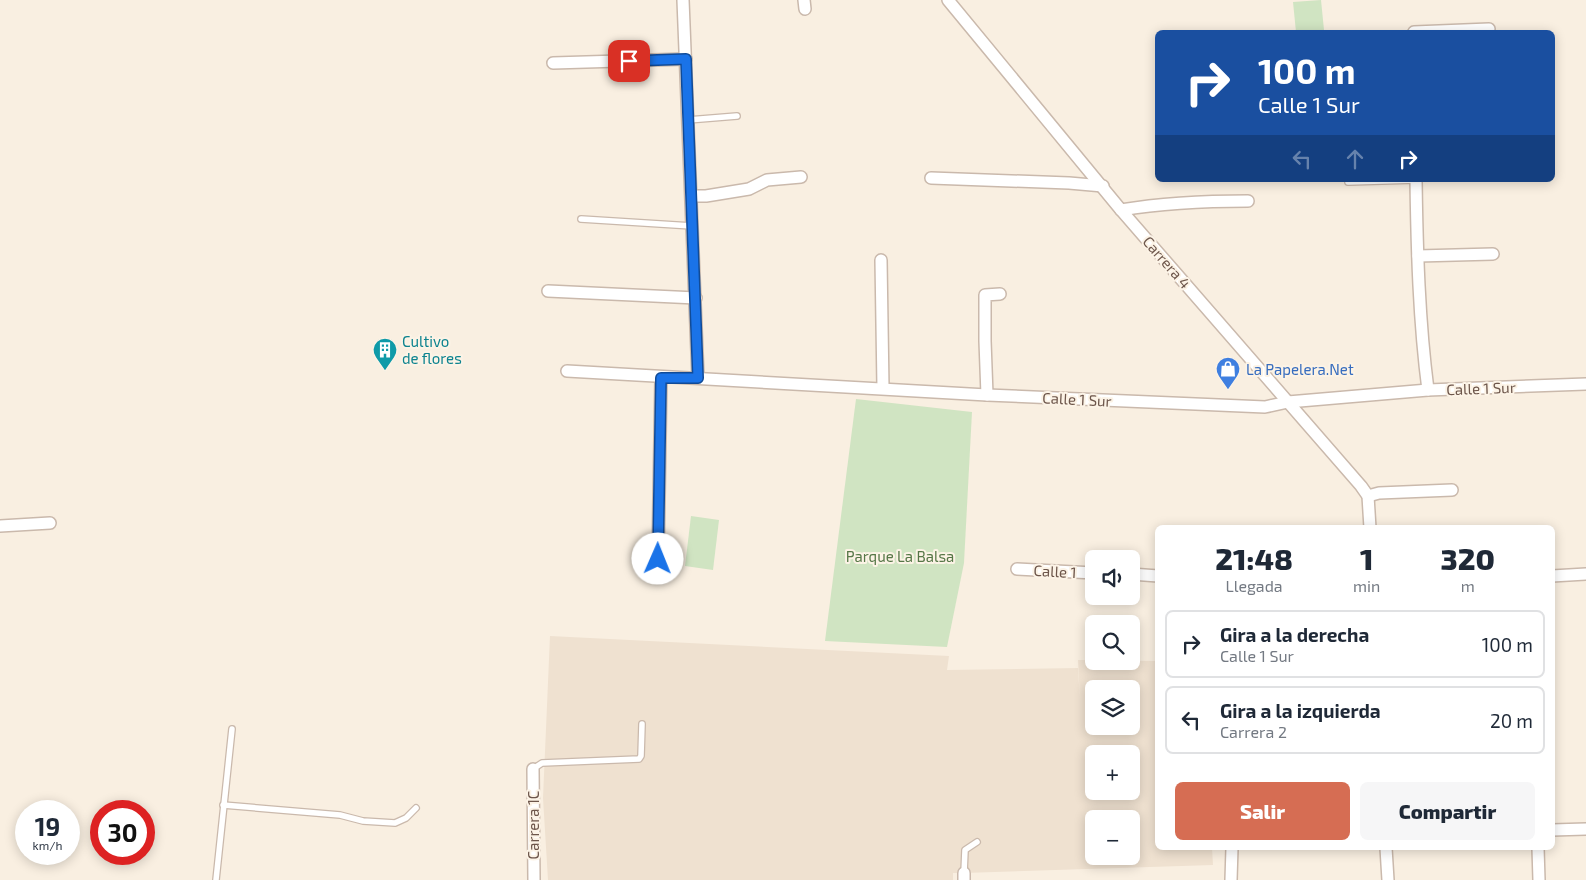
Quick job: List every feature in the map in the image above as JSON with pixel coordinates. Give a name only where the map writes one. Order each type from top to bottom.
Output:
[{"type":"street","points":[[684,0],[698,378]]},
{"type":"street","name":"Carrera 4","points":[[948,0],[1121,210],[1362,486],[1368,496]]},
{"type":"street","points":[[1464,30],[1489,29]]},
{"type":"street","points":[[553,63],[686,59]]},
{"type":"street","points":[[691,196],[706,196],[748,189],[768,180],[801,177]]},
{"type":"street","points":[[931,178],[1102,186]]},
{"type":"street","points":[[1416,182],[1418,256],[1428,390]]},
{"type":"street","points":[[1121,210],[1140,206],[1213,201],[1248,201]]},
{"type":"street","points":[[1418,256],[1493,254]]},
{"type":"street","points":[[881,260],[883,388]]},
{"type":"street","points":[[548,291],[696,298]]},
{"type":"street","points":[[987,394],[985,295],[1000,294]]},
{"type":"street","name":"Calle 1 Sur","points":[[567,371],[661,378],[698,378],[1265,407],[1288,402],[1428,390],[1586,384]]},
{"type":"street","points":[[658,559],[661,378]]},
{"type":"street","points":[[1370,525],[1368,496],[1378,493],[1452,490]]},
{"type":"street","points":[[0,526],[50,523]]},
{"type":"street","name":"Calle 1","points":[[1017,569],[1085,573]]},
{"type":"street","points":[[1555,576],[1586,574]]},
{"type":"street","points":[[1140,575],[1155,576]]},
{"type":"street","name":"Carrera 1C","points":[[533,769],[534,880]]},
{"type":"street","points":[[1555,830],[1586,829]]},
{"type":"street","points":[[1232,850],[1232,880]]},
{"type":"street","points":[[1386,850],[1388,880]]},
{"type":"street","points":[[1538,850],[1539,880]]},
{"type":"lane","points":[[688,120],[737,116]]},
{"type":"lane","points":[[581,219],[692,226]]},
{"type":"lane","points":[[533,769],[542,763],[639,759],[641,756],[642,724]]},
{"type":"lane","points":[[216,880],[232,729]]},
{"type":"lane","points":[[223,805],[340,815],[363,821],[395,823],[406,818],[416,808]]},
{"type":"lane","points":[[964,876],[965,850],[977,842]]},
{"type":"shaded area","points":[[550,636],[949,656],[947,670],[1078,668],[1080,701],[1078,660],[1085,660],[1085,670],[1140,670],[1140,661],[1155,661],[1155,850],[1212,850],[1213,865],[953,873],[953,880],[548,880],[543,798]]},
{"type":"green space","points":[[1321,0],[1324,30],[1296,30],[1293,2]]},
{"type":"green space","name":"Parque La Balsa","points":[[856,399],[972,412],[964,563],[947,647],[825,641]]},
{"type":"green space","points":[[691,516],[719,520],[713,570],[685,566]]},
{"type":"place","name":"Cultivo de flores","points":[[385,371]]},
{"type":"place","name":"La Papelera.Net","points":[[1228,390]]},
{"type":"route","points":[[629,61],[686,59],[698,378],[661,378],[658,559]]}]
